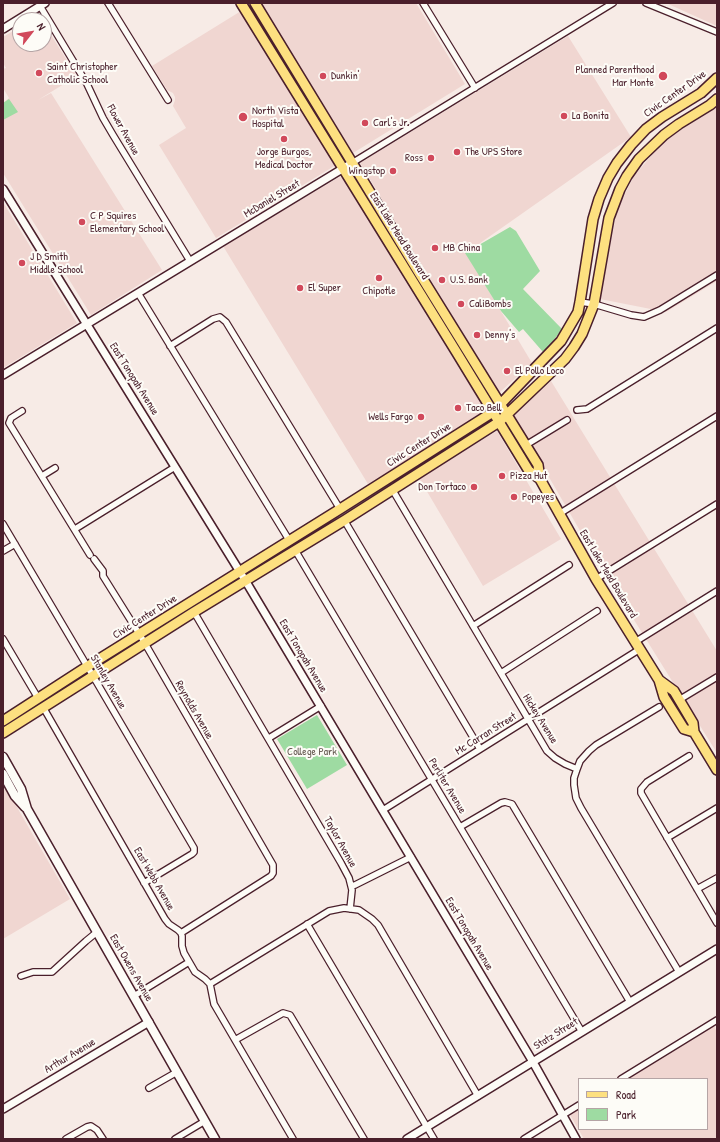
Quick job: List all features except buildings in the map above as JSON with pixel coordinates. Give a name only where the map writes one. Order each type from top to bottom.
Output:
[{"type":"main road","name":"East Lake Mead Boulevard","points":[[241,3],[529,471],[540,479]]},
{"type":"main road","name":"East Lake Mead Boulevard","points":[[255,3],[538,465],[540,479],[559,514],[596,579],[659,680],[664,697],[684,729],[694,732]]},
{"type":"main road","name":"Civic Center Drive","points":[[3,721],[289,540],[340,510],[493,412],[533,372],[561,341],[578,312],[593,219],[599,199],[608,178],[617,163],[646,129],[662,117],[701,93],[717,78]]},
{"type":"main road","points":[[301,79],[302,101]]},
{"type":"main road","name":"Civic Center Drive","points":[[3,733],[194,612],[345,520],[499,422],[565,359],[582,334],[594,304],[609,218],[620,189],[627,176],[639,159],[664,135],[717,99]]},
{"type":"main road","points":[[413,281],[421,276]]},
{"type":"main road","points":[[345,520],[344,516],[347,510],[365,494]]},
{"type":"main road","points":[[318,536],[323,528],[337,518],[340,510]]},
{"type":"main road","name":"East Lake Mead Boulevard","points":[[659,680],[674,691],[693,723],[694,732],[717,768]]},
{"type":"main road","name":"East Owens Avenue","points":[[3,757],[21,789],[27,808],[215,1139]]},
{"type":"main road","name":"East Owens Avenue","points":[[3,774],[15,796],[27,808]]},
{"type":"street","points":[[108,3],[168,100]]},
{"type":"street","points":[[423,3],[475,88]]},
{"type":"street","name":"McDaniel Street","points":[[3,375],[613,3]]},
{"type":"street","points":[[646,3],[717,32]]},
{"type":"street","points":[[3,29],[43,5]]},
{"type":"street","name":"Flower Avenue","points":[[43,5],[87,84],[103,118],[190,261]]},
{"type":"street","name":"East Tonopah Avenue","points":[[3,189],[246,580],[533,1062],[576,1139]]},
{"type":"street","points":[[580,302],[594,304],[631,315],[644,317],[660,310],[717,275]]},
{"type":"street","points":[[138,293],[289,540]]},
{"type":"street","points":[[170,346],[213,319],[220,317],[226,322],[340,510]]},
{"type":"street","points":[[577,410],[587,409],[717,328]]},
{"type":"street","name":"Reynolds Avenue","points":[[22,411],[11,418],[9,423],[92,557],[103,571],[103,576],[139,634],[273,865],[273,873],[271,876],[181,933]]},
{"type":"street","points":[[559,514],[717,416]]},
{"type":"street","points":[[526,445],[567,420]]},
{"type":"street","points":[[75,529],[175,467]]},
{"type":"street","points":[[42,476],[55,468]]},
{"type":"street","name":"Hickey Avenue","points":[[392,489],[548,751],[555,758],[577,769]]},
{"type":"street","points":[[596,579],[717,504]]},
{"type":"street","points":[[345,520],[480,749]]},
{"type":"street","name":"Stanley Avenue","points":[[3,524],[194,848],[194,852],[192,854],[144,883]]},
{"type":"street","points":[[3,551],[15,544]]},
{"type":"street","name":"Perliter Avenue","points":[[295,550],[582,1032]]},
{"type":"street","points":[[473,626],[569,565]]},
{"type":"street","name":"Mc Carran Street","points":[[383,810],[528,719],[638,646],[717,591]]},
{"type":"street","points":[[501,673],[597,610]]},
{"type":"street","name":"Taylor Avenue","points":[[194,612],[269,738],[349,878],[352,890],[350,909]]},
{"type":"street","points":[[3,639],[38,698]]},
{"type":"street","points":[[679,700],[717,677]]},
{"type":"street","points":[[269,738],[321,706]]},
{"type":"street","name":"East Webb Avenue","points":[[43,707],[165,920],[168,924],[181,933]]},
{"type":"street","points":[[659,707],[588,751],[580,761],[574,778],[574,785],[576,798],[679,972]]},
{"type":"street","points":[[689,756],[647,782],[641,789],[641,793],[666,838],[717,922]]},
{"type":"street","points":[[460,827],[501,803],[508,802],[512,804],[630,1002]]},
{"type":"street","points":[[666,838],[717,808]]},
{"type":"street","points":[[351,886],[411,857]]},
{"type":"street","points":[[697,890],[717,878]]},
{"type":"street","points":[[210,984],[329,911],[344,908],[359,910],[378,925],[478,1096]]},
{"type":"street","points":[[307,924],[434,1139]]},
{"type":"street","points":[[21,976],[33,972],[52,972],[98,932]]},
{"type":"street","points":[[181,933],[182,946],[189,962],[195,972],[210,984],[214,1004],[293,1139]]},
{"type":"street","name":"Statz Street","points":[[407,1139],[717,949]]},
{"type":"street","points":[[134,996],[189,962]]},
{"type":"street","points":[[235,1040],[283,1013],[290,1015],[364,1139]]},
{"type":"street","points":[[623,1078],[717,1020]]},
{"type":"street","name":"Arthur Avenue","points":[[3,1109],[149,1022]]},
{"type":"street","points":[[149,1088],[177,1072]]},
{"type":"street","points":[[524,1139],[578,1106]]},
{"type":"street","points":[[175,1139],[205,1121]]},
{"type":"street","points":[[66,1139],[86,1127],[91,1126],[98,1130],[103,1139]]},
{"type":"shaded area","points":[[261,3],[416,3],[465,84],[353,153]]},
{"type":"shaded area","points":[[666,3],[717,3],[717,26]]},
{"type":"shaded area","name":"North Vista Hospital","points":[[241,11],[336,165],[216,238],[159,145],[186,128],[173,106],[175,97],[173,93],[167,90],[152,66]]},
{"type":"shaded area","name":"C P Squires Elementary School","points":[[12,32],[12,52],[52,52],[52,37],[77,76],[38,100],[51,93],[162,270],[91,315],[3,173],[3,103],[9,98],[3,88],[3,69],[6,68],[3,63],[3,37]]},
{"type":"shaded area","points":[[568,36],[631,137],[466,253],[532,363],[499,393],[360,163]]},
{"type":"shaded area","points":[[717,106],[717,281],[666,312],[600,299],[617,210],[634,176],[663,142]]},
{"type":"shaded area","points":[[340,177],[344,179],[484,410],[483,413],[474,420],[368,484],[223,246]]},
{"type":"shaded area","name":"J D Smith Middle School","points":[[3,202],[77,323],[3,368]]},
{"type":"shaded area","points":[[551,381],[717,651],[717,753],[601,567],[513,415]]},
{"type":"shaded area","points":[[497,431],[561,539],[483,586],[419,478]]},
{"type":"shaded area","points":[[3,783],[70,899],[3,939]]},
{"type":"shaded area","points":[[714,1026],[717,1032],[717,1137],[713,1139],[584,1139],[579,1130],[708,1130],[708,1078],[630,1078]]},
{"type":"shaded area","points":[[578,1110],[578,1129],[570,1115]]},
{"type":"green space","points":[[9,99],[18,112],[3,120],[3,103]]},
{"type":"green space","points":[[510,227],[516,231],[540,271],[523,289],[562,329],[543,352],[523,329],[519,332],[501,311],[465,253]]},
{"type":"green space","name":"College Park","points":[[317,715],[347,765],[307,789],[277,739]]},
{"type":"place","name":"Saint Christopher Catholic School","points":[[39,73]]},
{"type":"place","name":"Dunkin'","points":[[323,76]]},
{"type":"place","name":"Planned Parenthood Mar Monte","points":[[663,76]]},
{"type":"place","name":"La Bonita","points":[[564,116]]},
{"type":"place","name":"North Vista Hospital","points":[[243,117]]},
{"type":"place","name":"Carl's Jr.","points":[[365,123]]},
{"type":"place","name":"Jorge Burgos, Medical Doctor","points":[[284,139]]},
{"type":"place","name":"The UPS Store","points":[[457,152]]},
{"type":"place","name":"Ross","points":[[431,158]]},
{"type":"place","name":"Wingstop","points":[[393,171]]},
{"type":"place","name":"C P Squires Elementary School","points":[[82,222]]},
{"type":"place","name":"MB China","points":[[435,248]]},
{"type":"place","name":"J D Smith Middle School","points":[[22,263]]},
{"type":"place","name":"Chipotle","points":[[379,278]]},
{"type":"place","name":"U.S. Bank","points":[[442,280]]},
{"type":"place","name":"El Super","points":[[300,288]]},
{"type":"place","name":"CaliBombs","points":[[461,304]]},
{"type":"place","name":"Denny's","points":[[477,335]]},
{"type":"place","name":"El Pollo Loco","points":[[507,371]]},
{"type":"place","name":"Taco Bell","points":[[458,408]]},
{"type":"place","name":"Wells Fargo","points":[[421,417]]},
{"type":"place","name":"Pizza Hut","points":[[502,476]]},
{"type":"place","name":"Don Tortaco","points":[[474,487]]},
{"type":"place","name":"Popeyes","points":[[514,497]]}]
